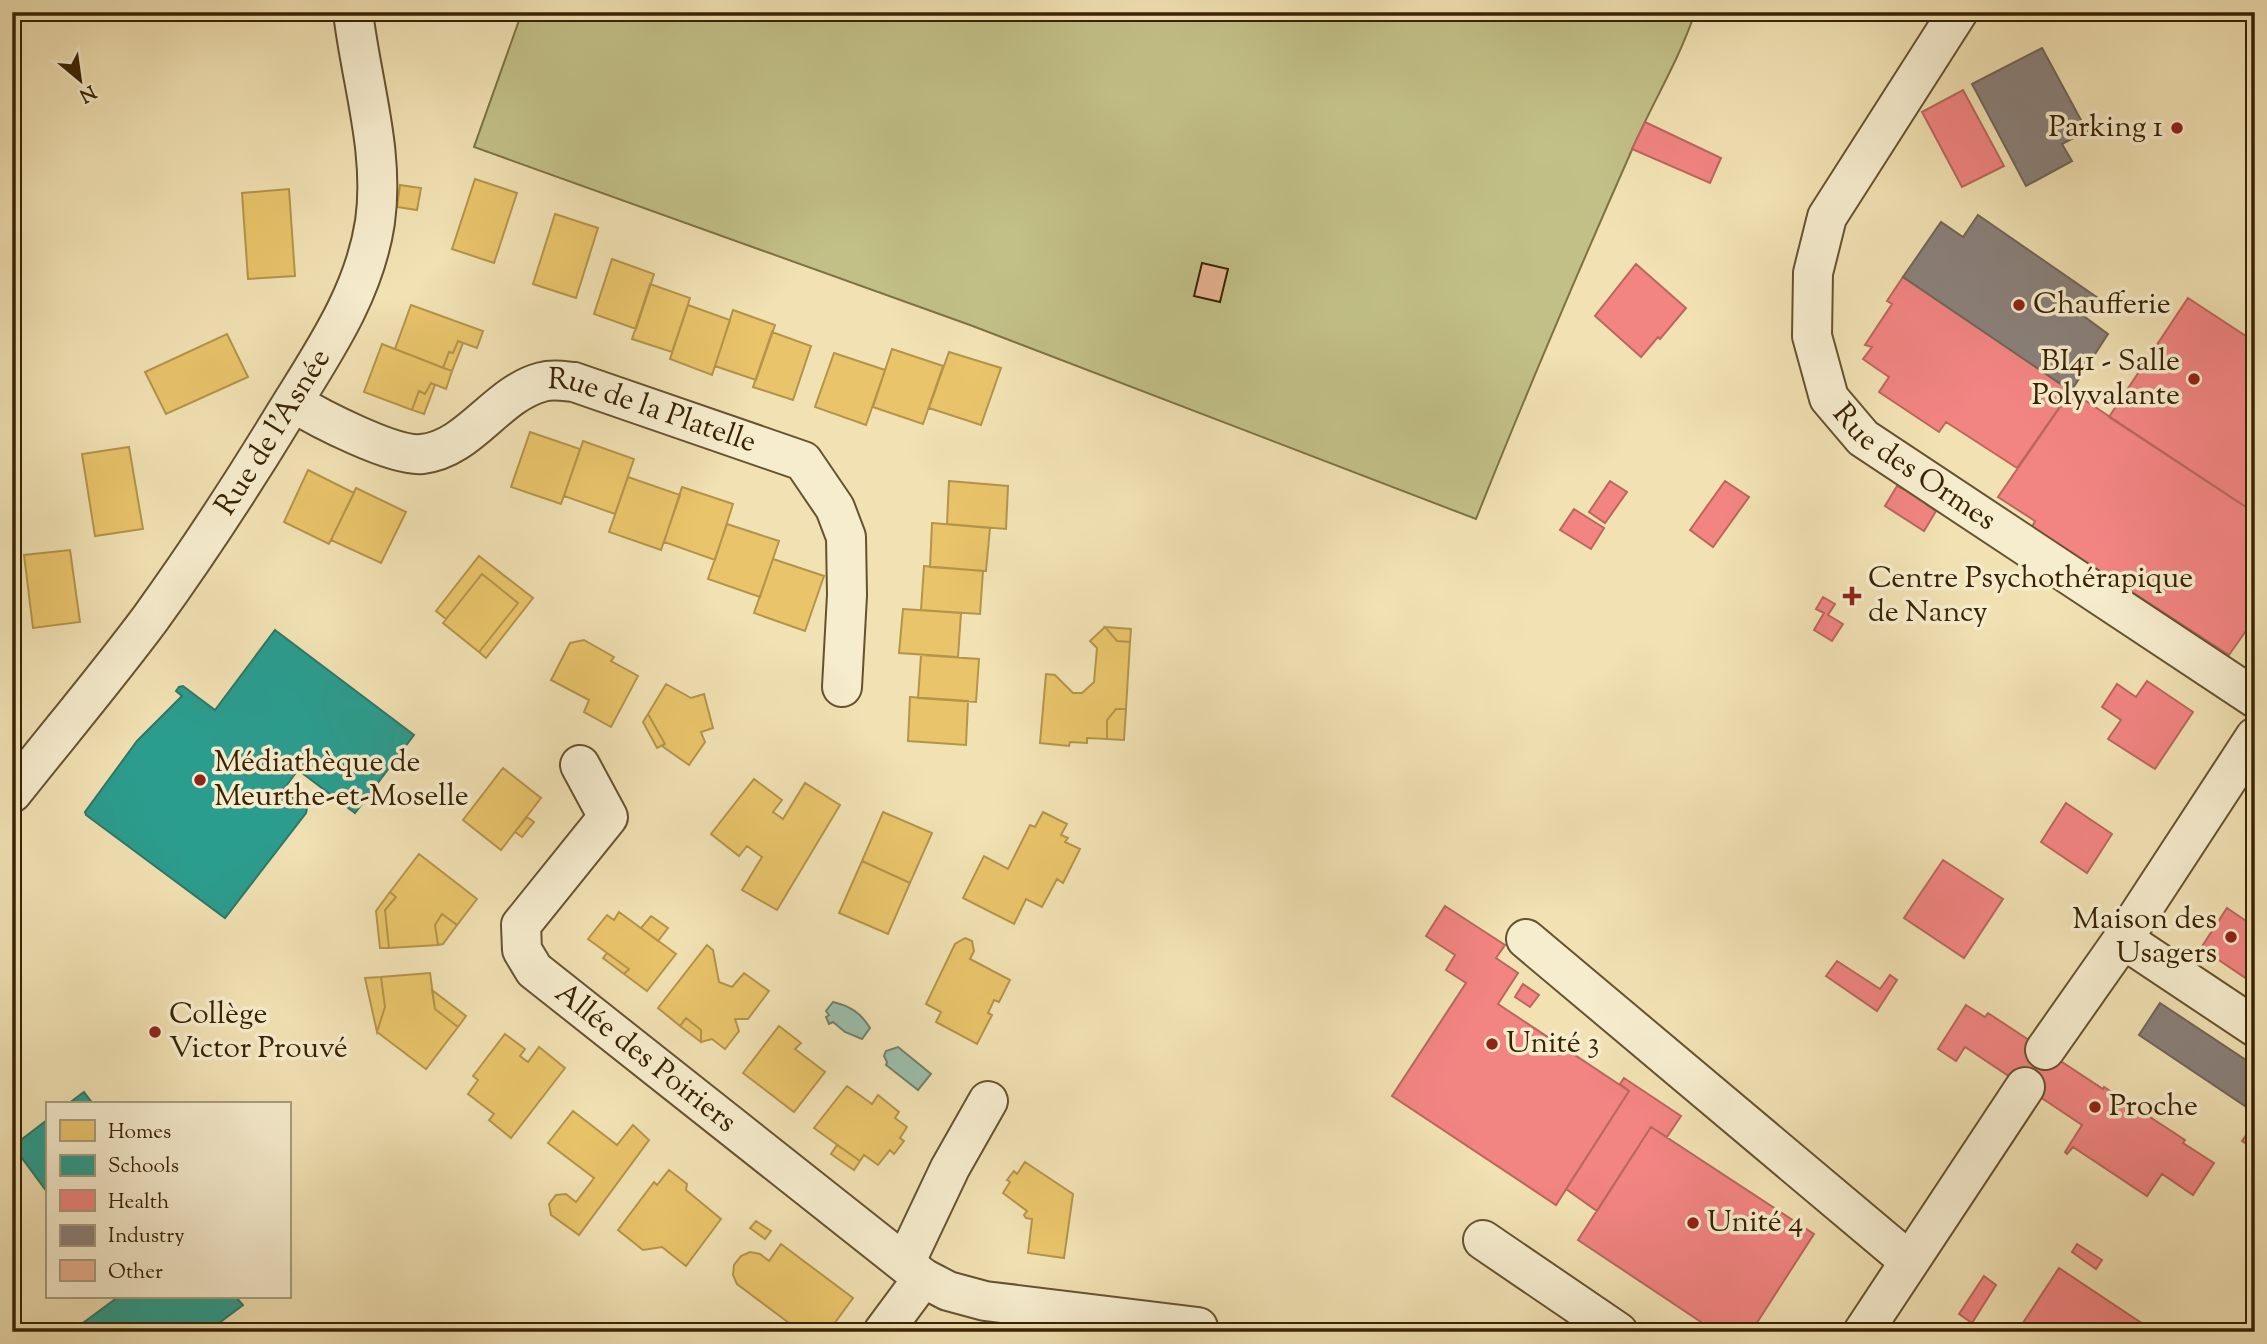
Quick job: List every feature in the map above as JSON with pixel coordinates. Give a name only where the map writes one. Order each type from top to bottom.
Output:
[{"type":"street","name":"Rue de l'Asnée","points":[[12,793],[150,618],[260,456],[334,335],[354,296],[368,256],[375,219],[377,178],[374,138],[353,12]]},
{"type":"street","name":"Rue des Ormes","points":[[1958,12],[1827,218],[1813,273],[1812,336],[1829,398],[1863,438],[2255,698]]},
{"type":"street","name":"Rue de la Platelle","points":[[293,402],[330,424],[404,452],[419,454],[456,441],[525,388],[543,381],[574,382],[803,461],[825,490],[846,537],[847,595],[842,688]]},
{"type":"street","points":[[2045,1050],[2123,939],[2255,737]]},
{"type":"street","name":"Allée des Poiriers","points":[[580,765],[608,817],[521,925],[522,950],[534,970],[914,1270],[948,1292],[985,1301],[1198,1329]]},
{"type":"street","points":[[1527,939],[1909,1261]]},
{"type":"street","points":[[2123,939],[2255,1027]]},
{"type":"street","points":[[1863,1332],[2025,1087]]},
{"type":"street","points":[[883,1332],[914,1270],[950,1168],[988,1101]]},
{"type":"street","points":[[1483,1240],[1618,1332]]},
{"type":"shaded area","points":[[522,12],[1695,12],[1591,244],[1476,519],[970,325],[474,147]]},
{"type":"shaded area","points":[[833,1002],[854,1011],[867,1023],[870,1028],[862,1039],[845,1032],[833,1022],[829,1024],[826,1011]]},
{"type":"shaded area","points":[[898,1047],[931,1074],[918,1090],[886,1065],[886,1051]]},
{"type":"building: Homes","points":[[475,179],[517,193],[494,263],[452,249]]},
{"type":"building: Homes","points":[[400,185],[421,188],[417,210],[397,207]]},
{"type":"building: Homes","points":[[289,189],[295,276],[248,279],[242,193]]},
{"type":"building: Homes","points":[[555,214],[598,228],[576,298],[533,284]]},
{"type":"building: Homes","points":[[612,259],[654,274],[636,329],[594,314]]},
{"type":"building: Homes","points":[[650,284],[690,298],[672,352],[632,339]]},
{"type":"building: Homes","points":[[411,305],[483,331],[477,348],[458,341],[453,353],[449,352],[443,368],[395,349]]},
{"type":"building: Homes","points":[[688,305],[730,320],[712,375],[670,359]]},
{"type":"building: Homes","points":[[733,310],[775,325],[756,380],[715,366]]},
{"type":"building: Homes","points":[[772,332],[811,346],[793,400],[753,387]]},
{"type":"building: Homes","points":[[227,334],[248,377],[166,414],[145,372]]},
{"type":"building: Homes","points":[[458,341],[463,343],[452,371],[443,368],[449,352],[453,353]]},
{"type":"building: Homes","points":[[382,344],[452,371],[446,389],[431,383],[425,394],[419,391],[412,410],[364,392]]},
{"type":"building: Homes","points":[[892,349],[943,366],[923,424],[873,407]]},
{"type":"building: Homes","points":[[949,352],[1001,368],[981,425],[929,408]]},
{"type":"building: Homes","points":[[834,353],[885,370],[866,425],[815,407]]},
{"type":"building: Homes","points":[[431,383],[435,385],[424,414],[412,410],[419,391],[425,394]]},
{"type":"building: Homes","points":[[530,432],[580,449],[561,504],[511,487]]},
{"type":"building: Homes","points":[[583,441],[634,459],[615,514],[564,496]]},
{"type":"building: Homes","points":[[129,447],[143,529],[95,536],[82,454]]},
{"type":"building: Homes","points":[[308,470],[354,493],[329,544],[284,522]]},
{"type":"building: Homes","points":[[628,477],[680,495],[661,550],[609,532]]},
{"type":"building: Homes","points":[[949,481],[1008,486],[1006,529],[947,524]]},
{"type":"building: Homes","points":[[682,487],[733,504],[715,560],[664,542]]},
{"type":"building: Homes","points":[[356,488],[406,512],[381,563],[331,540]]},
{"type":"building: Homes","points":[[932,523],[990,528],[986,571],[930,567]]},
{"type":"building: Homes","points":[[727,524],[779,541],[760,597],[708,579]]},
{"type":"building: Homes","points":[[70,550],[80,622],[33,628],[24,555]]},
{"type":"building: Homes","points":[[479,556],[533,598],[486,658],[479,652],[518,603],[482,574],[446,619],[436,611]]},
{"type":"building: Homes","points":[[773,559],[824,576],[805,631],[754,613]]},
{"type":"building: Homes","points":[[924,566],[983,571],[980,614],[921,610]]},
{"type":"building: Homes","points":[[482,574],[518,603],[479,652],[443,623]]},
{"type":"building: Homes","points":[[903,609],[961,613],[958,657],[899,653]]},
{"type":"building: Homes","points":[[1105,627],[1117,641],[1130,642],[1126,709],[1116,709],[1107,720],[1107,739],[1087,738],[1087,743],[1070,742],[1069,746],[1040,743],[1046,674],[1055,675],[1073,693],[1082,693],[1094,682],[1097,648],[1090,641]]},
{"type":"building: Homes","points":[[1105,627],[1131,629],[1130,642],[1117,641]]},
{"type":"building: Homes","points":[[584,640],[614,657],[611,661],[638,676],[611,727],[584,712],[589,700],[551,680],[570,643]]},
{"type":"building: Homes","points":[[921,655],[979,659],[976,702],[918,698]]},
{"type":"building: Homes","points":[[666,684],[691,698],[704,694],[713,728],[701,732],[705,742],[689,765],[662,746],[665,744],[648,714]]},
{"type":"building: Homes","points":[[910,697],[968,701],[966,745],[908,741]]},
{"type":"building: Homes","points":[[1116,709],[1126,709],[1124,740],[1107,739],[1107,720]]},
{"type":"building: Homes","points":[[648,714],[665,744],[657,748],[643,722]]},
{"type":"building: Homes","points":[[503,768],[541,798],[501,850],[463,820]]},
{"type":"building: Homes","points":[[754,779],[782,800],[773,812],[783,819],[805,783],[840,805],[777,910],[742,890],[762,857],[747,846],[739,856],[711,834]]},
{"type":"building: Homes","points":[[883,812],[932,833],[910,883],[862,861]]},
{"type":"building: Homes","points":[[1043,812],[1067,824],[1061,835],[1068,838],[1065,842],[1080,849],[1063,883],[1057,879],[1042,907],[1026,899],[1014,924],[963,898],[984,856],[1008,869],[1030,825],[1035,827]]},
{"type":"building: Homes","points":[[527,817],[534,822],[522,837],[515,832]]},
{"type":"building: Homes","points":[[419,854],[477,899],[457,925],[442,914],[435,925],[438,945],[389,948],[385,910],[396,897],[390,892]]},
{"type":"building: Homes","points":[[862,861],[910,883],[888,934],[839,913]]},
{"type":"building: Homes","points":[[390,892],[396,897],[385,910],[389,948],[380,948],[376,911]]},
{"type":"building: Homes","points":[[619,912],[676,954],[647,991],[624,974],[629,969],[588,939],[607,915],[614,920]]},
{"type":"building: Homes","points":[[442,914],[457,925],[443,944],[438,945],[435,925]]},
{"type":"building: Homes","points":[[651,916],[668,928],[658,941],[641,928]]},
{"type":"building: Homes","points":[[965,938],[972,941],[974,951],[970,959],[1010,980],[999,1002],[994,1000],[988,1013],[992,1015],[977,1044],[936,1022],[941,1012],[926,1004],[955,944]]},
{"type":"building: Homes","points":[[707,945],[713,950],[719,982],[732,987],[744,973],[769,991],[748,1019],[735,1019],[739,1031],[725,1049],[712,1039],[701,1042],[701,1030],[686,1018],[680,1026],[658,1008]]},
{"type":"building: Homes","points":[[607,953],[629,969],[624,974],[603,958]]},
{"type":"building: Homes","points":[[430,973],[435,1009],[458,1027],[426,1069],[377,1032],[385,1007],[381,977]]},
{"type":"building: Homes","points":[[381,977],[385,1007],[377,1032],[365,978]]},
{"type":"building: Homes","points":[[432,990],[466,1016],[458,1027],[435,1009]]},
{"type":"building: Homes","points":[[686,1018],[701,1030],[701,1042],[680,1026]]},
{"type":"building: Homes","points":[[779,1026],[801,1043],[795,1049],[825,1072],[794,1112],[743,1073]]},
{"type":"building: Homes","points":[[505,1034],[525,1049],[520,1056],[528,1062],[539,1047],[565,1068],[511,1138],[489,1120],[494,1114],[468,1094],[478,1080],[473,1076]]},
{"type":"building: Homes","points":[[847,1086],[872,1104],[878,1095],[899,1112],[895,1118],[907,1127],[900,1138],[904,1141],[894,1154],[890,1150],[878,1165],[864,1155],[860,1161],[814,1128]]},
{"type":"building: Homes","points":[[573,1111],[617,1145],[633,1125],[649,1140],[579,1235],[551,1215],[549,1204],[556,1195],[566,1194],[576,1202],[594,1178],[548,1143]]},
{"type":"building: Homes","points":[[837,1145],[860,1161],[854,1170],[831,1154]]},
{"type":"building: Homes","points":[[1025,1162],[1073,1194],[1064,1258],[1028,1253],[1032,1219],[1026,1218],[1024,1215],[1027,1211],[1003,1193],[1010,1182],[1007,1180],[1014,1171],[1017,1174]]},
{"type":"building: Homes","points":[[669,1170],[687,1184],[686,1190],[721,1219],[686,1266],[662,1247],[643,1250],[618,1230],[654,1182],[657,1185]]},
{"type":"building: Homes","points":[[756,1221],[771,1231],[765,1239],[750,1228]]},
{"type":"building: Homes","points":[[781,1244],[853,1298],[828,1332],[801,1332],[737,1284],[733,1275],[734,1265],[741,1256],[750,1252],[760,1254],[769,1261]]},
{"type":"building: Schools","name":"Médiathèque de Meurthe-et-Moselle","points":[[275,630],[414,735],[355,813],[298,770],[283,790],[307,808],[306,813],[225,918],[85,812],[137,741],[182,696],[176,691],[179,687],[183,686],[215,710]]},
{"type":"building: Schools","points":[[84,1092],[92,1102],[71,1102]]},
{"type":"building: Schools","points":[[46,1121],[46,1191],[13,1146]]},
{"type":"building: Schools","points":[[117,1298],[237,1298],[243,1305],[207,1332],[151,1332],[149,1328],[144,1332],[90,1332],[83,1323]]},
{"type":"building: Health","points":[[1963,90],[2004,166],[1962,187],[1922,112]]},
{"type":"building: Health","points":[[1645,122],[1721,158],[1710,183],[1632,149]]},
{"type":"building: Health","points":[[1636,264],[1686,308],[1641,357],[1595,316]]},
{"type":"building: Health","points":[[1903,277],[2071,391],[2017,468],[1946,422],[1939,432],[1879,392],[1889,377],[1863,359],[1872,347],[1865,345],[1892,304],[1887,301]]},
{"type":"building: Health","name":"BI41 - Salle Polyvalante","points":[[2188,298],[2255,342],[2255,513],[2109,417]]},
{"type":"building: Health","points":[[2071,391],[2255,513],[2255,618],[2229,655],[2032,527],[2035,521],[1998,497]]},
{"type":"building: Health","points":[[1610,481],[1627,492],[1605,523],[1589,512]]},
{"type":"building: Health","points":[[1725,481],[1749,497],[1713,547],[1690,530]]},
{"type":"building: Health","points":[[1906,484],[1929,499],[1926,504],[1936,511],[1924,531],[1885,506],[1897,486],[1903,489]]},
{"type":"building: Health","points":[[1574,509],[1604,528],[1591,549],[1560,530]]},
{"type":"building: Health","points":[[1823,597],[1835,604],[1828,615],[1843,624],[1832,641],[1814,630],[1824,613],[1816,609]]},
{"type":"building: Health","points":[[2147,681],[2193,712],[2155,769],[2108,739],[2121,720],[2102,707],[2117,684],[2136,697]]},
{"type":"building: Health","points":[[2066,803],[2112,834],[2087,873],[2041,842]]},
{"type":"building: Health","points":[[1943,860],[2003,899],[1964,958],[1904,918]]},
{"type":"building: Health","name":"Unité 3","points":[[1445,906],[1505,945],[1496,958],[1518,973],[1498,1004],[1629,1091],[1556,1205],[1392,1096],[1466,983],[1446,970],[1455,955],[1426,936]]},
{"type":"building: Health","name":"Maison des Usagers","points":[[2227,908],[2255,927],[2255,967],[2247,979],[2201,948]]},
{"type":"building: Health","points":[[1837,961],[1880,989],[1890,975],[1897,980],[1877,1011],[1826,976]]},
{"type":"building: Health","points":[[1523,984],[1539,995],[1530,1007],[1515,997]]},
{"type":"building: Health","name":"Proche","points":[[1966,1005],[1985,1017],[1988,1013],[2185,1140],[2183,1143],[2214,1163],[2193,1195],[2162,1174],[2147,1196],[2073,1147],[2067,1154],[2065,1152],[2082,1125],[1965,1047],[1956,1061],[1938,1049]]},
{"type":"building: Health","points":[[1624,1078],[1681,1116],[1667,1137],[1651,1127],[1597,1211],[1566,1189],[1629,1091],[1620,1084]]},
{"type":"building: Health","points":[[2255,1122],[2255,1150],[2242,1141]]},
{"type":"building: Health","name":"Unité 4","points":[[1651,1127],[1814,1234],[1751,1332],[1716,1332],[1578,1240]]},
{"type":"building: Health","points":[[2077,1244],[2102,1260],[2096,1269],[2072,1252]]},
{"type":"building: Health","points":[[2059,1268],[2155,1332],[2017,1332]]},
{"type":"building: Health","points":[[1984,1276],[1996,1285],[1972,1323],[1959,1314]]},
{"type":"building: Industry","points":[[2042,48],[2087,131],[2062,144],[2072,161],[2026,186],[1972,84]]},
{"type":"building: Industry","name":"Chaufferie","points":[[1978,215],[2098,298],[2085,317],[2108,334],[2071,391],[1903,277],[1941,222],[1963,237]]},
{"type":"building: Industry","points":[[2160,1003],[2255,1066],[2255,1104],[2251,1110],[2139,1035]]},
{"type":"building: Other","points":[[1202,263],[1228,269],[1220,302],[1194,296]]},
{"type":"place","name":"Parking 1","points":[[2177,128]]},
{"type":"place","name":"Chaufferie","points":[[2019,305]]},
{"type":"place","name":"BI41 - Salle Polyvalante","points":[[2194,379]]},
{"type":"place","name":"Centre Psychothérapique de Nancy","points":[[1852,596]]},
{"type":"place","name":"Médiathèque de Meurthe-et-Moselle","points":[[200,780]]},
{"type":"place","name":"Maison des Usagers","points":[[2231,937]]},
{"type":"place","name":"Collège Victor Prouvé","points":[[155,1032]]},
{"type":"place","name":"Unité 3","points":[[1492,1044]]},
{"type":"place","name":"Proche","points":[[2095,1107]]},
{"type":"place","name":"Unité 4","points":[[1693,1223]]}]
